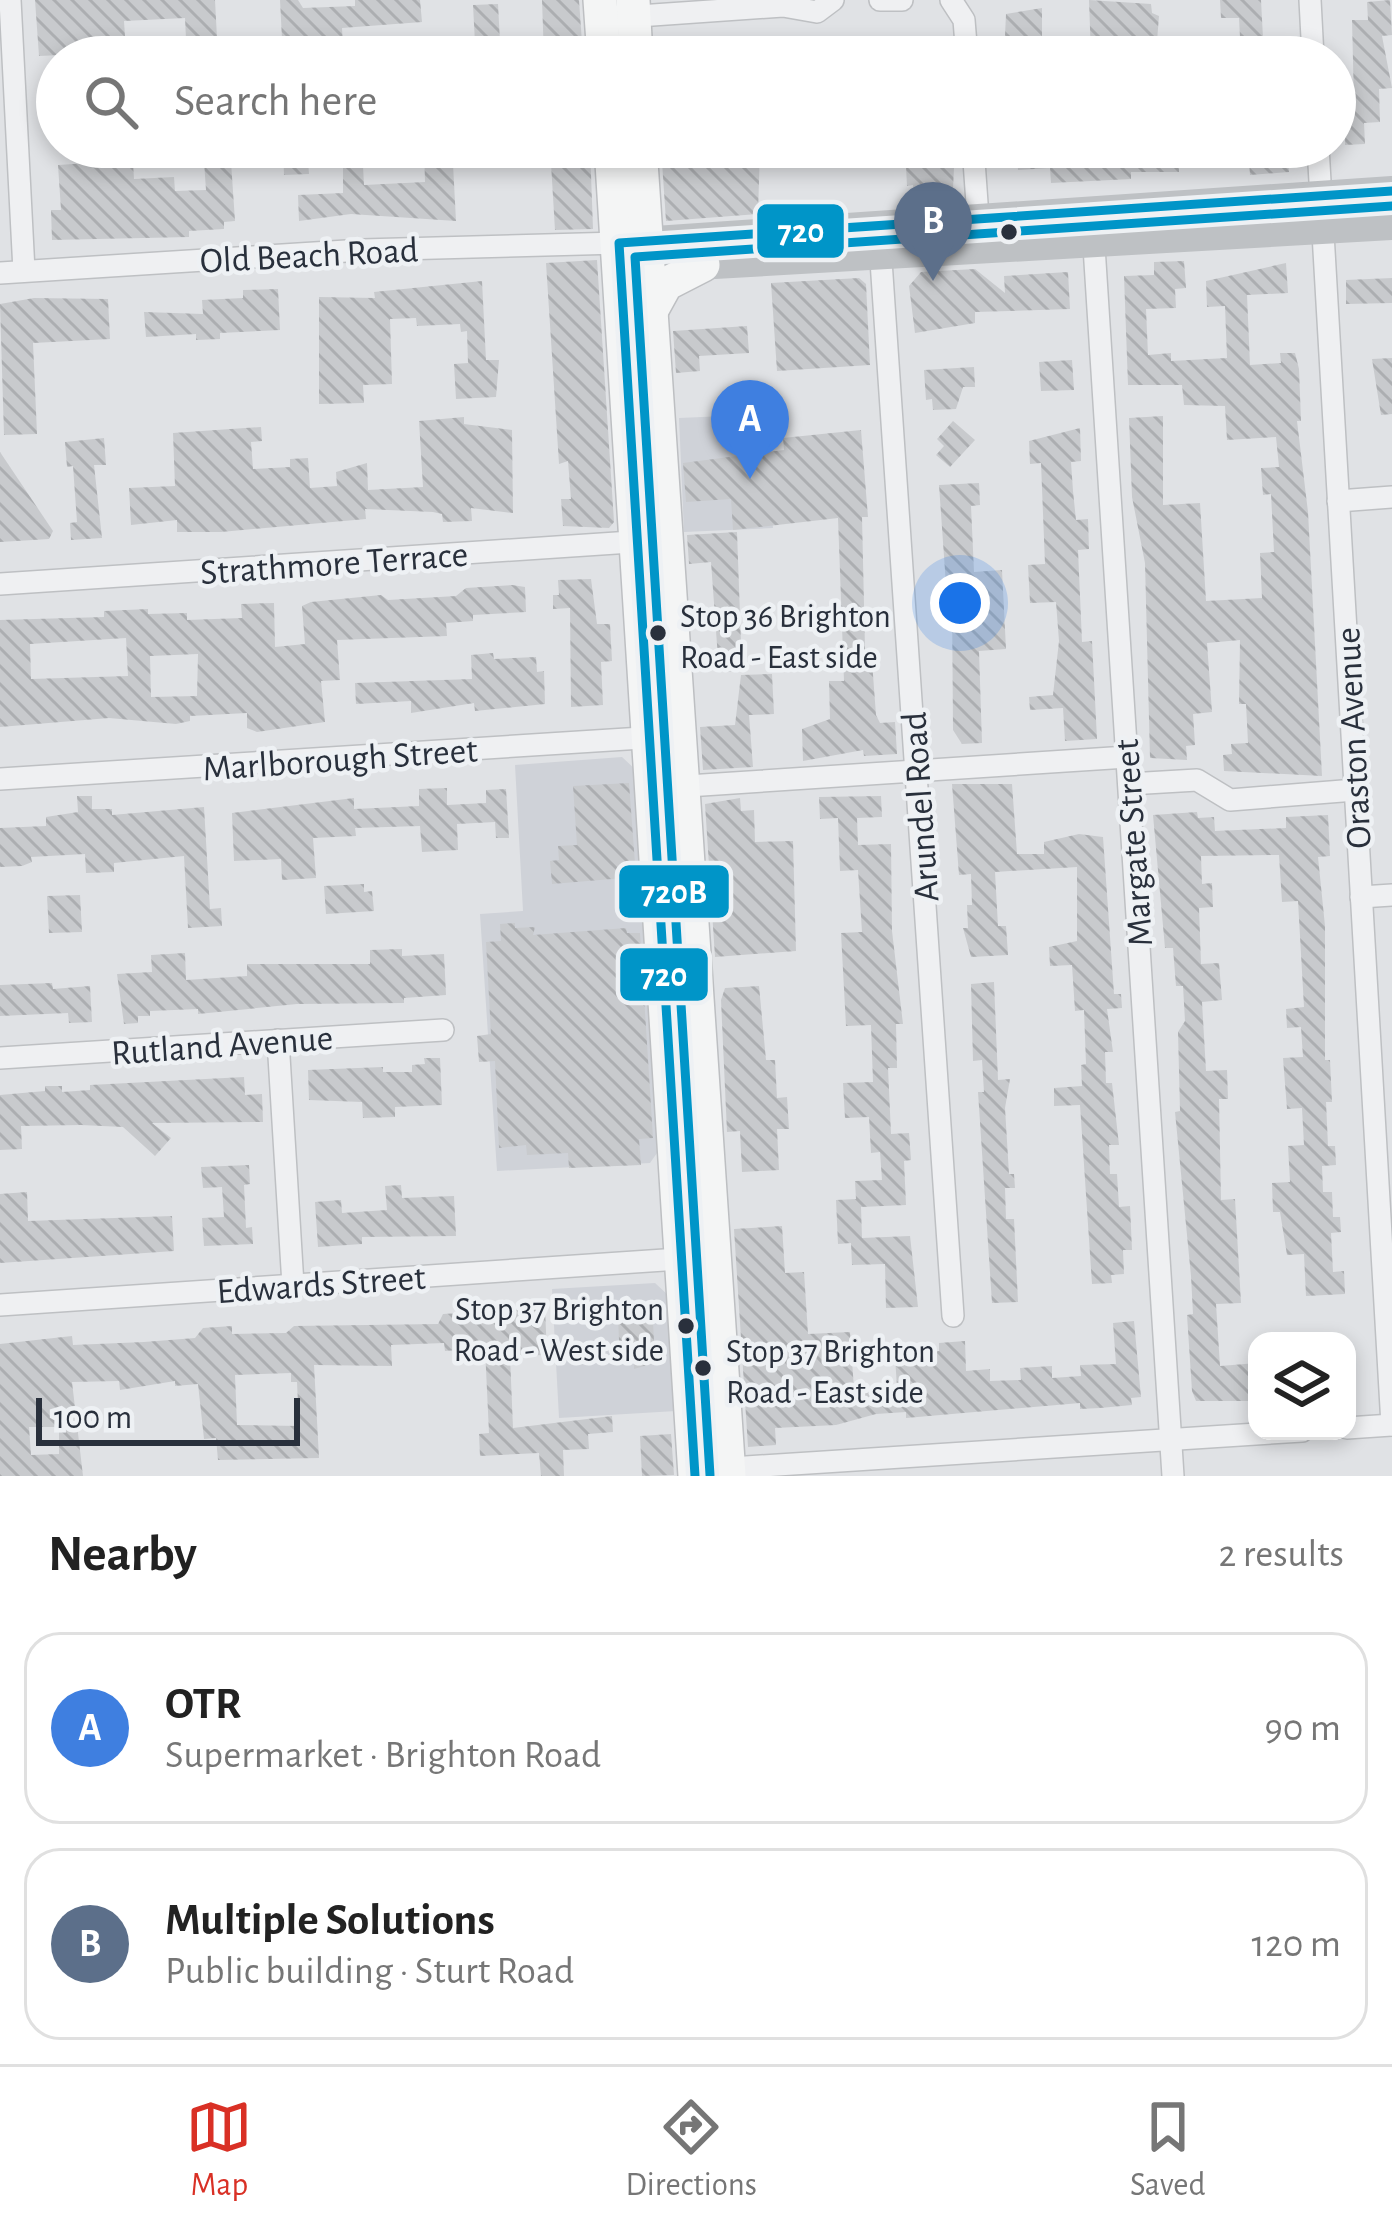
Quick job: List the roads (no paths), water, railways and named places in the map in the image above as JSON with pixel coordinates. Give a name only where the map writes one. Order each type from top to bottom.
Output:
[{"type":"main road","points":[[615,168],[650,313],[652,541]]},
{"type":"main road","points":[[639,168],[633,256],[712,1473]]},
{"type":"main road","points":[[979,234],[1092,211],[1392,190]]},
{"type":"main road","points":[[633,256],[979,234],[1094,243],[1392,225]]},
{"type":"main road","points":[[633,256],[703,265],[880,240]]},
{"type":"main road","points":[[650,313],[666,284],[703,265]]},
{"type":"street","points":[[10,0],[25,271]]},
{"type":"street","points":[[617,9],[753,4],[818,12],[833,0]]},
{"type":"street","points":[[880,0],[902,0]]},
{"type":"street","points":[[951,0],[964,20],[965,36]]},
{"type":"street","points":[[1310,0],[1312,36]]},
{"type":"street","points":[[974,168],[979,234]]},
{"type":"street","name":"Oraston Avenue","points":[[1319,168],[1392,1425]]},
{"type":"street","name":"Margate Street","points":[[1092,211],[1173,1476]]},
{"type":"street","name":"Arundel Road","points":[[880,240],[953,1316]]},
{"type":"street","name":"Old Beach Road","points":[[0,272],[362,250],[633,256]]},
{"type":"street","points":[[1338,501],[1392,497]]},
{"type":"street","name":"Strathmore Terrace","points":[[0,584],[652,541]]},
{"type":"street","name":"Marlborough Street","points":[[0,779],[664,737]]},
{"type":"street","points":[[667,788],[1127,757]]},
{"type":"street","points":[[1129,784],[1197,780],[1230,800],[1355,790]]},
{"type":"street","points":[[1361,897],[1392,895]]},
{"type":"street","name":"Rutland Avenue","points":[[0,1058],[443,1030]]},
{"type":"street","points":[[278,1040],[293,1285]]},
{"type":"street","name":"Edwards Street","points":[[0,1305],[698,1258]]},
{"type":"street","points":[[1356,1427],[1392,1425]]},
{"type":"street","points":[[712,1473],[1248,1434]]},
{"type":"place","name":"Multiple Solutions","points":[[933,281]]},
{"type":"place","name":"OTR","points":[[750,479]]},
{"type":"place","name":"Stop 36 Brighton Road - East side","points":[[658,633]]},
{"type":"place","name":"Stop 37 Brighton Road - West side","points":[[686,1326]]},
{"type":"place","name":"Stop 37 Brighton Road - East side","points":[[703,1368]]}]
